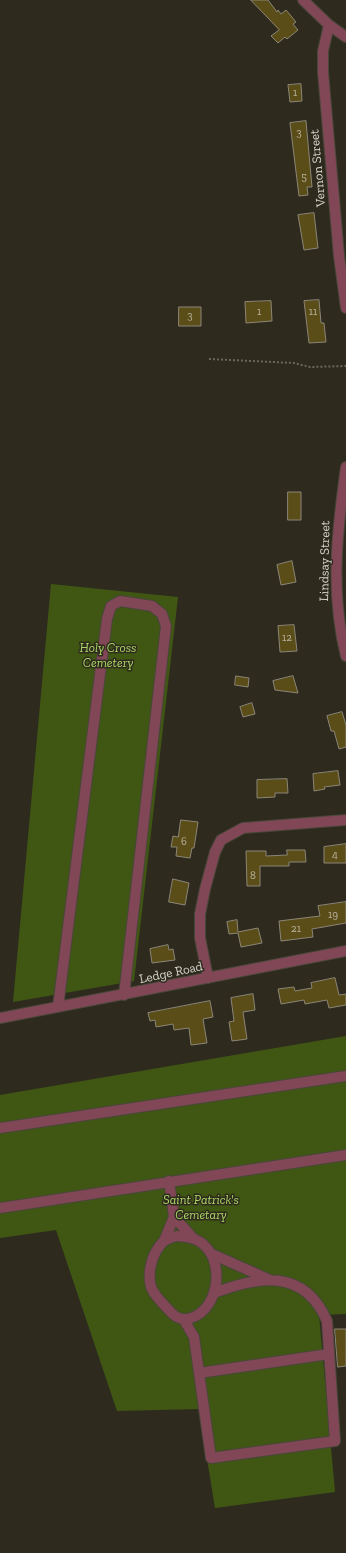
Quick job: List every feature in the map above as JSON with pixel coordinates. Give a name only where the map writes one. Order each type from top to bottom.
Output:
[{"type":"street","points":[[304,0],[329,25],[346,37]]},
{"type":"street","name":"Vernon Street","points":[[329,25],[323,51],[323,72],[339,256],[346,308]]},
{"type":"street","name":"Lindsay Street","points":[[346,467],[337,533],[336,571],[338,615],[346,656]]},
{"type":"street","points":[[58,1007],[107,619],[111,606],[120,601],[152,606],[162,614],[166,626],[124,995]]},
{"type":"street","points":[[208,978],[200,938],[200,914],[211,867],[221,840],[243,828],[346,820]]},
{"type":"street","name":"Ledge Road","points":[[0,1018],[346,951]]},
{"type":"street","points":[[0,1128],[346,1076]]},
{"type":"street","points":[[0,1208],[346,1155]]},
{"type":"street","points":[[169,1181],[174,1217],[164,1241],[154,1254],[150,1273],[152,1288],[161,1302],[172,1314],[184,1320],[194,1337]]},
{"type":"street","points":[[174,1217],[193,1238],[205,1245],[212,1254],[216,1276],[214,1293],[207,1309],[197,1317],[184,1320]]},
{"type":"street","points":[[164,1241],[177,1236],[193,1238]]},
{"type":"street","points":[[197,1317],[194,1337],[212,1458],[335,1441],[327,1321],[321,1308],[314,1299],[296,1286],[268,1279],[212,1254]]},
{"type":"street","points":[[214,1293],[246,1282],[268,1279]]},
{"type":"street","points":[[199,1373],[329,1354]]},
{"type":"path","points":[[209,359],[294,363],[310,367],[346,366]]},
{"type":"green space","name":"Holy Cross Cemetery","points":[[51,584],[178,597],[134,981],[13,1002]]},
{"type":"green space","name":"Saint Patrick's Cemetary","points":[[346,1036],[346,1314],[319,1315],[335,1492],[215,1508],[199,1409],[117,1411],[56,1230],[0,1238],[0,1095]]},
{"type":"building","points":[[251,0],[268,0],[277,12],[278,10],[281,14],[286,10],[296,22],[293,24],[298,30],[287,39],[285,37],[278,43],[271,36],[279,30]]},
{"type":"building","points":[[301,84],[302,101],[290,102],[288,85]]},
{"type":"building","points":[[306,121],[312,187],[307,187],[308,195],[299,196],[290,123]]},
{"type":"building","points":[[314,213],[318,248],[304,250],[298,215]]},
{"type":"building","points":[[319,300],[321,323],[324,323],[326,342],[309,343],[304,301]]},
{"type":"building","points":[[271,301],[272,321],[246,323],[245,302]]},
{"type":"building","points":[[179,307],[201,307],[201,326],[179,326]]},
{"type":"building","points":[[288,492],[301,492],[301,520],[288,520]]},
{"type":"building","points":[[292,561],[296,582],[281,585],[277,565]]},
{"type":"building","points":[[294,625],[297,651],[280,652],[278,626]]},
{"type":"building","points":[[236,676],[249,678],[248,687],[235,685]]},
{"type":"building","points":[[293,676],[298,693],[275,690],[273,681]]},
{"type":"building","points":[[252,703],[255,714],[243,717],[240,707]]},
{"type":"building","points":[[342,712],[346,725],[346,747],[339,749],[334,731],[331,731],[327,716]]},
{"type":"building","points":[[338,771],[340,785],[324,787],[325,789],[314,791],[313,774]]},
{"type":"building","points":[[287,779],[288,793],[275,793],[275,797],[257,798],[257,780]]},
{"type":"building","points":[[181,820],[198,822],[194,848],[192,848],[190,858],[176,856],[177,847],[171,847],[173,836],[178,837]]},
{"type":"building","points":[[346,844],[346,863],[324,863],[324,847]]},
{"type":"building","points":[[287,850],[305,850],[306,862],[289,862],[289,866],[260,866],[260,886],[247,886],[246,851],[266,851],[266,856],[287,855]]},
{"type":"building","points":[[173,879],[189,883],[185,905],[169,902]]},
{"type":"building","points":[[346,902],[346,923],[312,929],[313,937],[281,941],[279,921],[320,916],[318,906]]},
{"type":"building","points":[[237,920],[238,932],[258,928],[262,943],[241,947],[238,933],[229,934],[227,922]]},
{"type":"building","points":[[168,945],[169,950],[173,949],[175,960],[152,963],[150,949]]},
{"type":"building","points":[[335,978],[339,995],[346,994],[346,1005],[329,1008],[327,1000],[305,1004],[304,1000],[281,1004],[278,989],[294,987],[295,991],[312,988],[311,983]]},
{"type":"building","points":[[253,994],[255,1010],[243,1012],[247,1039],[232,1041],[229,1022],[234,1021],[231,998]]},
{"type":"building","points":[[210,1001],[213,1017],[203,1019],[207,1043],[191,1045],[189,1028],[174,1030],[173,1024],[156,1027],[155,1020],[150,1021],[148,1013]]},
{"type":"building","points":[[335,1329],[346,1329],[346,1366],[338,1367]]}]
